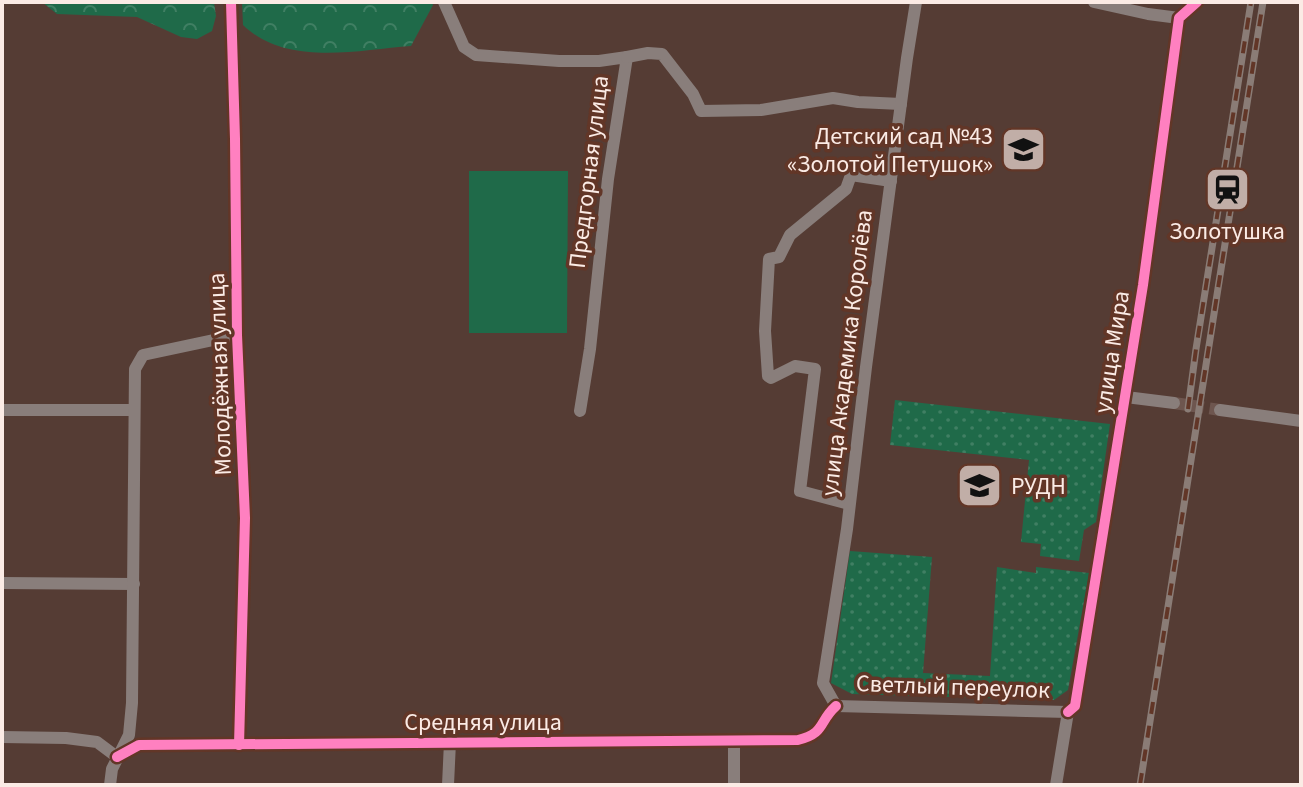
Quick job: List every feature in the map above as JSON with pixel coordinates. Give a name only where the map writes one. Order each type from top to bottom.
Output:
[{"type":"street","name":"Молодёжная улица","points":[[231,2],[237,335],[245,518],[239,745]]},
{"type":"street","name":"Предгорная улица","points":[[444,2],[464,47],[476,55],[559,61],[627,57],[608,179],[590,349],[580,411]]},
{"type":"street","name":"улица Академика Королёва","points":[[836,706],[823,683],[916,2]]},
{"type":"street","points":[[1094,2],[1179,18],[1197,2]]},
{"type":"street","name":"улица Мира","points":[[1056,785],[1068,712],[1075,706],[1126,397],[1179,18]]},
{"type":"street","points":[[627,57],[662,54],[693,94],[701,111],[761,110],[833,98],[901,104]]},
{"type":"street","points":[[849,504],[800,491],[815,369],[795,366],[771,378],[768,376],[765,331],[769,259],[779,257],[790,235],[846,189],[851,175],[891,181]]},
{"type":"street","points":[[110,785],[112,769],[129,735],[131,719],[135,369],[143,355],[237,335]]},
{"type":"street","points":[[1126,397],[1174,403]]},
{"type":"street","points":[[2,410],[134,410]]},
{"type":"street","points":[[1220,410],[1301,421]]},
{"type":"street","points":[[2,583],[134,584]]},
{"type":"street","name":"Средняя улица","points":[[117,757],[139,745],[798,740],[811,737],[836,706]]},
{"type":"street","name":"Светлый переулок","points":[[836,706],[1068,712]]},
{"type":"street","points":[[2,737],[97,742],[117,757]]},
{"type":"street","points":[[734,741],[734,785]]},
{"type":"street","points":[[448,785],[450,742]]},
{"type":"green space","points":[[42,2],[214,2],[216,16],[212,31],[197,39],[181,37],[137,17],[57,14]]},
{"type":"green space","points":[[242,2],[432,2],[433,5],[411,46],[323,53],[280,47],[260,38],[243,25]]},
{"type":"green space","points":[[469,171],[568,171],[567,333],[469,333]]},
{"type":"green space","points":[[895,400],[1110,424],[1096,522],[1084,530],[1079,561],[1040,556],[1041,544],[1021,542],[1029,460],[890,445]]},
{"type":"green space","points":[[850,551],[932,557],[923,673],[990,676],[997,567],[1036,573],[1036,567],[1089,573],[1068,690],[1054,700],[852,694],[831,683]]},
{"type":"tunnel","points":[[1174,403],[1220,410]]},
{"type":"railway","points":[[1188,409],[1251,2]]},
{"type":"railway","points":[[1140,785],[1263,2]]},
{"type":"cycle path","points":[[231,2],[237,335],[245,518],[239,745]]},
{"type":"cycle path","points":[[1068,712],[1075,706],[1143,285],[1179,18],[1197,2]]},
{"type":"cycle path","points":[[117,757],[139,745],[798,740],[818,730],[836,706]]},
{"type":"place","name":"Детский сад №43 «Золотой Петушок»","points":[[1024,150]]},
{"type":"place","name":"Золотушка","points":[[1227,189]]},
{"type":"place","name":"РУДН","points":[[980,486]]}]
